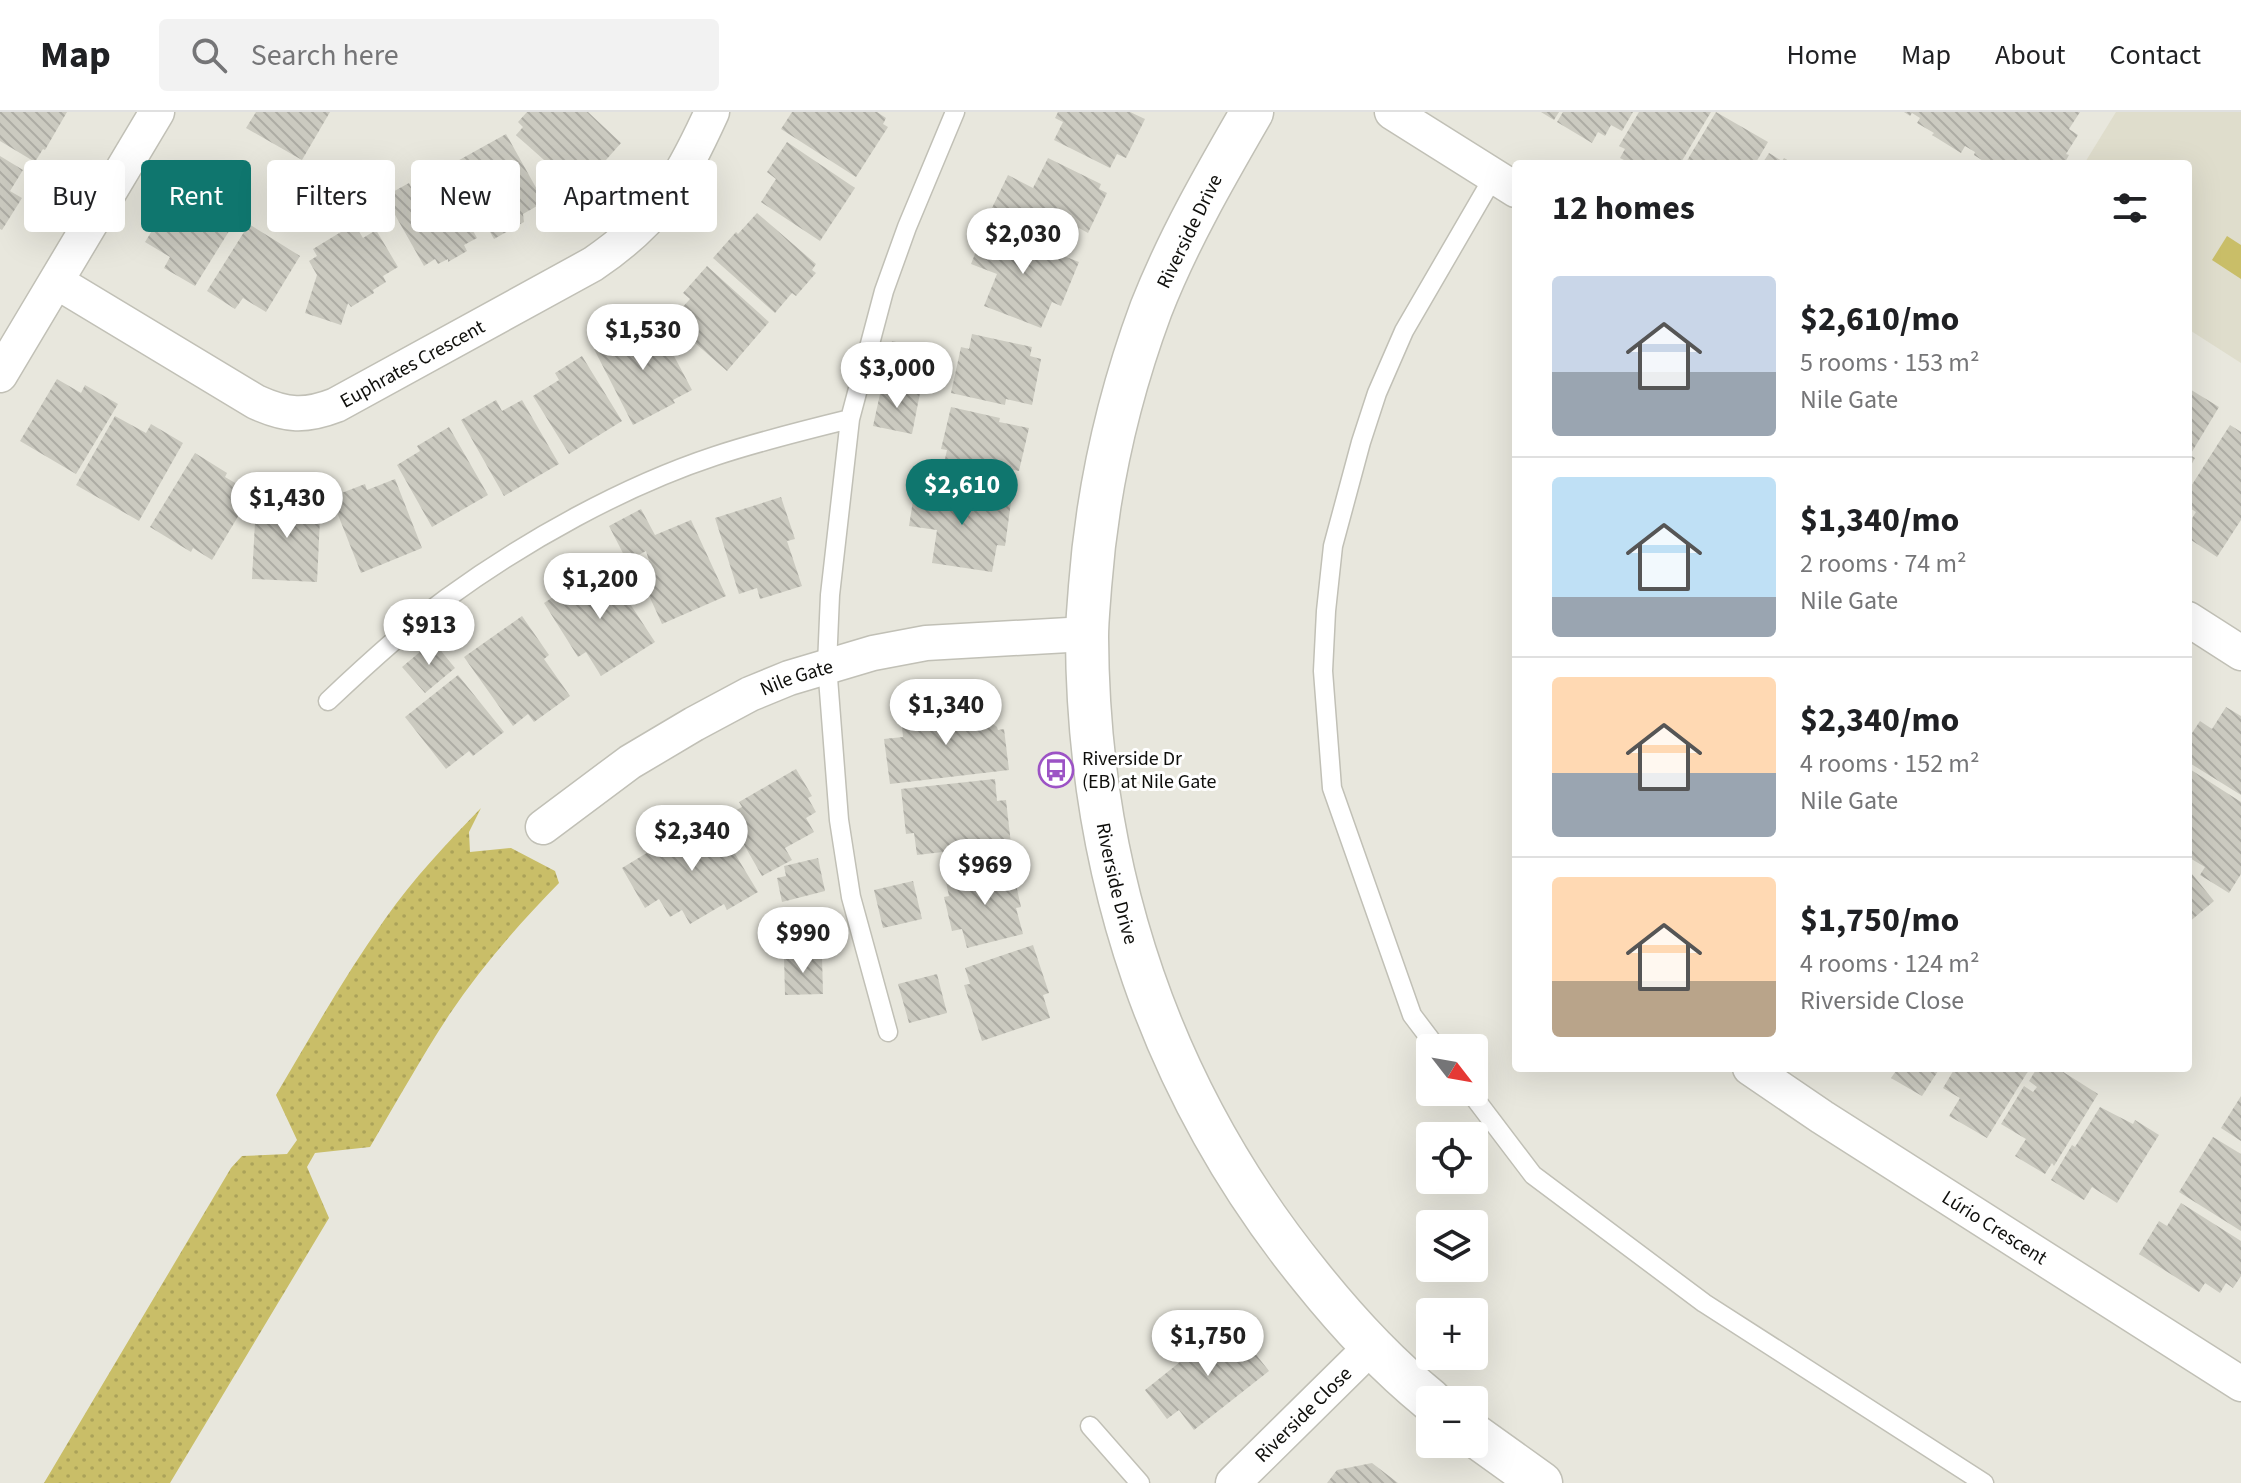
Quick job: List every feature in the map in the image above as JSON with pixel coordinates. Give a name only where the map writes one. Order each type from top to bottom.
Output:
[{"type":"street","points":[[0,375],[157,112]]},
{"type":"street","name":"Euphrates Crescent","points":[[57,282],[256,402],[290,414],[320,411],[566,279],[621,245],[660,206],[673,188],[712,112]]},
{"type":"street","name":"Riverside Drive","points":[[1252,112],[1176,252],[1152,308],[1114,431],[1092,560],[1086,634],[1091,736],[1104,836],[1115,884],[1133,951],[1172,1053],[1207,1123],[1244,1186],[1299,1263],[1371,1347],[1416,1387]]},
{"type":"street","points":[[1392,112],[1505,183]]},
{"type":"street","points":[[2192,622],[2241,653]]},
{"type":"street","name":"Nile Gate","points":[[543,827],[630,762],[750,694],[789,678],[873,653],[926,643],[1086,634]]},
{"type":"street","name":"Lúrio Crescent","points":[[1756,1072],[2241,1384]]},
{"type":"street","name":"Riverside Close","points":[[1233,1483],[1371,1347]]},
{"type":"street","points":[[1488,1445],[1541,1483]]},
{"type":"lane","points":[[888,1032],[851,897],[839,820],[827,665],[836,533],[850,419],[884,291],[955,112]]},
{"type":"lane","points":[[1426,1034],[1412,1015],[1332,788],[1323,671],[1326,611],[1333,546],[1377,393],[1404,331],[1505,183]]},
{"type":"lane","points":[[328,701],[388,645],[445,599],[551,531],[650,482],[712,456],[850,419]]},
{"type":"lane","points":[[1481,1106],[1533,1175],[1704,1303],[1984,1483]]},
{"type":"lane","points":[[1090,1426],[1140,1483]]},
{"type":"shaded area","points":[[2116,112],[2241,112],[2241,363],[2192,332],[2192,160],[2086,160]]},
{"type":"shaded area","points":[[2227,236],[2241,245],[2241,279],[2212,260]]},
{"type":"shaded area","points":[[481,808],[469,832],[470,852],[511,848],[555,871],[559,883],[501,946],[461,997],[370,1147],[315,1153],[307,1167],[329,1218],[170,1483],[44,1483],[231,1168],[242,1156],[287,1154],[297,1140],[276,1095],[385,919],[443,848]]},
{"type":"building","points":[[0,112],[67,112],[36,160],[0,141]]},
{"type":"building","points":[[256,112],[330,112],[302,160],[246,128]]},
{"type":"building","points":[[527,112],[588,112],[621,143],[606,160],[544,160],[516,135],[523,127],[518,122]]},
{"type":"building","points":[[792,112],[877,112],[886,118],[883,124],[888,127],[856,177],[781,129]]},
{"type":"building","points":[[1058,112],[1130,112],[1145,119],[1126,158],[1117,154],[1110,168],[1054,140],[1063,122],[1055,118]]},
{"type":"building","points":[[1541,112],[1559,112],[1554,120]]},
{"type":"building","points":[[1563,112],[1633,112],[1622,131],[1611,125],[1605,136],[1598,132],[1592,143],[1557,122]]},
{"type":"building","points":[[1639,112],[1711,112],[1682,160],[1624,160],[1620,158],[1625,149],[1619,146]]},
{"type":"building","points":[[1716,112],[1768,142],[1757,160],[1687,160]]},
{"type":"building","points":[[1904,112],[2080,112],[2069,129],[2078,135],[2066,154],[2069,155],[2066,160],[1982,160],[1965,146],[1961,153],[1917,123],[1920,118],[1912,113],[1910,116]]},
{"type":"building","points":[[506,134],[536,188],[536,207],[523,214],[524,222],[520,224],[520,160],[459,160]]},
{"type":"building","points":[[787,142],[855,188],[820,241],[761,202],[776,179],[767,172]]},
{"type":"building","points":[[1769,153],[1780,160],[1765,160]]},
{"type":"building","points":[[0,156],[23,170],[10,191],[22,198],[2,230],[0,229]]},
{"type":"building","points":[[1048,158],[1101,184],[1099,189],[1107,193],[1088,233],[1079,228],[1069,249],[991,210],[1008,175],[1033,188]]},
{"type":"building","points":[[409,183],[411,232],[474,232],[477,238],[464,245],[467,251],[448,262],[448,259],[438,264],[435,259],[424,266],[395,215],[395,191]]},
{"type":"building","points":[[757,213],[816,264],[812,270],[816,273],[796,296],[792,293],[775,313],[713,258]]},
{"type":"building","points":[[251,225],[300,256],[266,312],[243,298],[235,309],[207,291],[244,232],[251,232]]},
{"type":"building","points":[[986,226],[1079,262],[1061,306],[1052,302],[1041,328],[984,306],[997,274],[971,264]]},
{"type":"building","points":[[151,232],[229,232],[195,286],[164,268],[170,257],[145,242]]},
{"type":"building","points":[[341,232],[359,232],[363,238],[377,232],[398,267],[383,276],[386,282],[373,290],[374,293],[351,307],[348,303],[341,325],[305,313],[317,275],[309,261],[317,256],[313,249]]},
{"type":"building","points":[[490,232],[506,232],[494,239]]},
{"type":"building","points":[[707,266],[769,322],[727,371],[670,321],[690,299],[683,293]]},
{"type":"building","points":[[656,322],[692,390],[673,400],[675,403],[633,425],[594,349],[624,333],[626,338]]},
{"type":"building","points":[[972,334],[1032,347],[1030,356],[1041,359],[1032,405],[1006,399],[1005,405],[951,393],[961,347],[969,349]]},
{"type":"building","points":[[892,341],[930,350],[921,389],[883,380]]},
{"type":"building","points":[[582,356],[622,421],[569,454],[533,396],[559,380],[555,373]]},
{"type":"building","points":[[57,379],[81,393],[85,385],[118,404],[76,474],[20,441]]},
{"type":"building","points":[[882,385],[920,393],[912,434],[873,426]]},
{"type":"building","points":[[2192,390],[2219,407],[2192,452]]},
{"type":"building","points":[[496,400],[502,411],[522,400],[559,464],[504,496],[461,420]]},
{"type":"building","points":[[951,407],[1029,428],[1019,471],[1009,469],[1007,482],[943,468],[947,450],[941,449]]},
{"type":"building","points":[[115,416],[146,433],[151,424],[183,443],[139,521],[76,485]]},
{"type":"building","points":[[2230,425],[2241,432],[2241,520],[2217,557],[2192,541],[2192,518],[2196,512],[2192,510],[2192,485]]},
{"type":"building","points":[[449,427],[488,495],[432,527],[397,465],[420,451],[417,446]]},
{"type":"building","points":[[195,453],[227,473],[225,477],[252,493],[212,560],[193,548],[191,552],[150,527]]},
{"type":"building","points":[[395,479],[422,548],[361,573],[331,497],[365,484],[367,490]]},
{"type":"building","points":[[915,488],[1011,502],[1005,546],[997,545],[992,572],[932,563],[937,530],[909,526]]},
{"type":"building","points":[[285,495],[321,497],[317,582],[252,579],[256,503],[285,504]]},
{"type":"building","points":[[781,497],[795,539],[787,541],[802,586],[760,599],[757,588],[739,594],[715,518]]},
{"type":"building","points":[[641,509],[655,535],[691,520],[726,596],[662,624],[636,567],[649,561],[646,551],[627,561],[609,526]]},
{"type":"building","points":[[604,564],[655,642],[601,676],[586,652],[578,657],[544,603]]},
{"type":"building","points":[[522,616],[549,655],[544,659],[570,696],[534,722],[528,714],[513,726],[464,657]]},
{"type":"building","points":[[433,641],[455,668],[425,693],[402,667]]},
{"type":"building","points":[[458,675],[504,732],[473,756],[469,751],[446,769],[405,717]]},
{"type":"building","points":[[2226,707],[2241,716],[2241,795],[2192,764],[2192,733],[2200,721],[2212,729]]},
{"type":"building","points":[[974,708],[974,712],[998,730],[1004,729],[1009,770],[890,784],[884,739],[903,737],[901,717]]},
{"type":"building","points":[[796,769],[812,796],[808,798],[816,812],[806,818],[814,832],[785,848],[792,860],[762,876],[727,815],[742,807],[739,802]]},
{"type":"building","points":[[2192,771],[2241,802],[2241,874],[2229,893],[2200,875],[2205,867],[2192,859]]},
{"type":"building","points":[[995,779],[997,801],[1006,800],[1011,844],[983,847],[984,857],[944,861],[943,852],[917,855],[914,833],[906,834],[901,789]]},
{"type":"building","points":[[711,814],[758,892],[727,910],[724,904],[690,924],[682,910],[670,917],[659,899],[645,908],[622,868]]},
{"type":"building","points":[[818,858],[825,891],[782,902],[777,878],[786,876],[784,866]]},
{"type":"building","points":[[1012,867],[1021,907],[1016,908],[1023,934],[967,948],[962,929],[952,931],[944,897],[949,896],[946,882]]},
{"type":"building","points":[[2192,874],[2214,901],[2192,920]]},
{"type":"building","points":[[913,881],[922,919],[883,928],[874,890]]},
{"type":"building","points":[[821,909],[822,949],[786,950],[785,910]]},
{"type":"building","points":[[1033,945],[1049,993],[1043,995],[1050,1018],[982,1041],[964,985],[970,984],[965,968]]},
{"type":"building","points":[[784,956],[822,956],[823,994],[785,995]]},
{"type":"building","points":[[937,974],[947,1013],[909,1023],[898,984]]},
{"type":"building","points":[[1895,1072],[1937,1072],[1922,1096],[1891,1078]]},
{"type":"building","points":[[1953,1072],[2028,1072],[1987,1138],[1949,1116],[1960,1098],[1943,1088]]},
{"type":"building","points":[[2035,1072],[2063,1072],[2098,1094],[2054,1166],[2052,1163],[2045,1174],[2015,1156],[2026,1139],[2001,1124],[2024,1086],[2033,1092],[2037,1087],[2029,1081]]},
{"type":"building","points":[[2241,1096],[2241,1141],[2221,1128]]},
{"type":"building","points":[[2100,1107],[2133,1124],[2135,1120],[2159,1135],[2117,1203],[2092,1187],[2084,1200],[2051,1180]]},
{"type":"building","points":[[2213,1137],[2241,1154],[2241,1231],[2179,1192]]},
{"type":"building","points":[[2181,1203],[2241,1241],[2241,1276],[2233,1288],[2226,1283],[2220,1293],[2205,1283],[2199,1292],[2139,1254],[2159,1221],[2167,1226]]},
{"type":"building","points":[[1230,1322],[1269,1371],[1194,1430],[1179,1410],[1167,1419],[1145,1390]]},
{"type":"building","points":[[1372,1463],[1398,1483],[1327,1483],[1337,1470]]},
{"type":"place","name":"Riverside Dr (EB) at Nile Gate","points":[[1056,770]]}]
